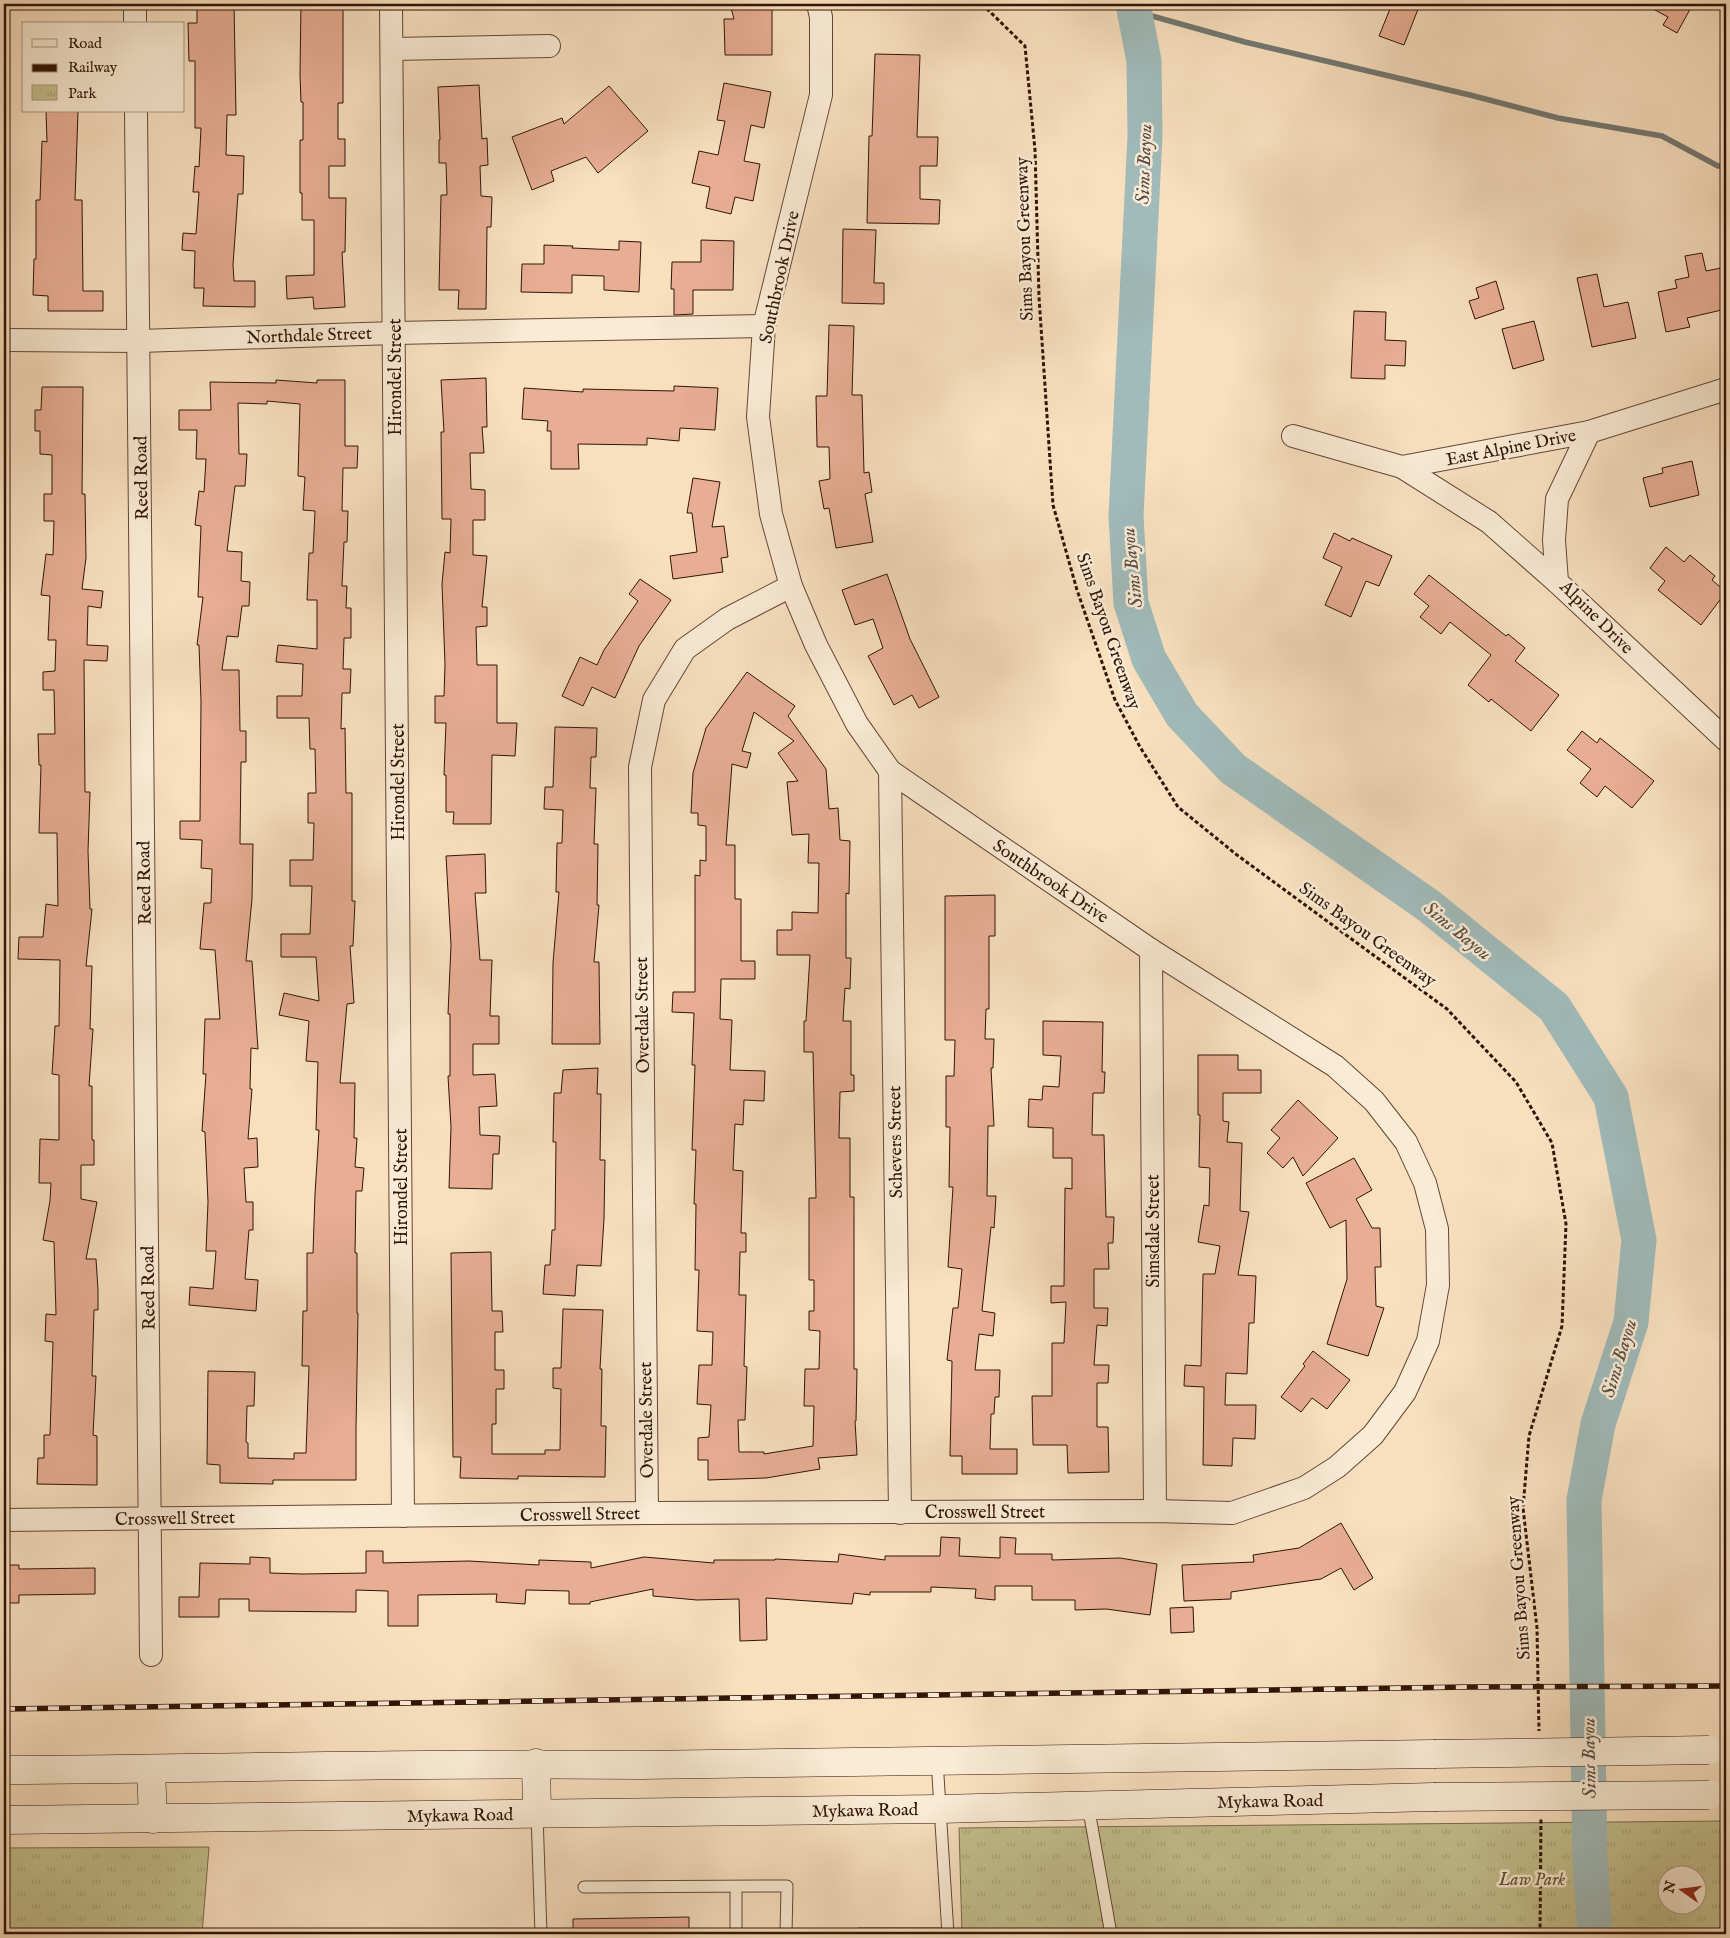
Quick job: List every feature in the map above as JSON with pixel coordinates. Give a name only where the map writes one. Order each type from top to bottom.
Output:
[{"type":"main road","points":[[4,1770],[1717,1750]]},
{"type":"main road","points":[[536,1763],[537,1814]]},
{"type":"main road","points":[[151,1769],[153,1819]]},
{"type":"main road","name":"Mykawa Road","points":[[4,1820],[940,1809],[1434,1797],[1718,1795]]},
{"type":"street","points":[[135,4],[135,22]]},
{"type":"street","name":"Hirondel Street","points":[[391,4],[403,1516]]},
{"type":"street","name":"Southbrook Drive","points":[[818,4],[821,17],[821,95],[764,326],[758,417],[771,514],[791,586],[816,645],[857,724],[890,771],[1151,950],[1335,1066],[1374,1101],[1406,1142],[1425,1183],[1436,1229],[1438,1285],[1428,1340],[1405,1392],[1373,1435],[1337,1467],[1304,1488],[1232,1513],[1156,1511]]},
{"type":"street","points":[[392,49],[549,46]]},
{"type":"street","name":"Reed Road","points":[[136,112],[151,1655]]},
{"type":"street","name":"Northdale Street","points":[[4,340],[139,341],[394,333],[764,326]]},
{"type":"street","name":"East Alpine Drive","points":[[1293,436],[1402,467],[1589,432],[1726,388]]},
{"type":"street","name":"Alpine Drive","points":[[1589,432],[1557,500],[1554,540],[1557,582],[1726,740]]},
{"type":"street","points":[[1402,467],[1489,522],[1557,582]]},
{"type":"street","name":"Overdale Street","points":[[647,1513],[640,767],[654,700],[685,649],[727,618],[791,586]]},
{"type":"street","name":"Schevers Street","points":[[890,771],[900,1513]]},
{"type":"street","name":"Simsdale Street","points":[[1151,950],[1156,1511]]},
{"type":"street","name":"Crosswell Street","points":[[4,1520],[647,1513],[1156,1511]]},
{"type":"lane","points":[[859,1934],[948,1934],[937,1760]]},
{"type":"lane","points":[[1088,1805],[1111,1934]]},
{"type":"lane","points":[[537,1814],[541,1934]]},
{"type":"lane","points":[[584,1887],[787,1886],[786,1934]]},
{"type":"lane","points":[[736,1887],[736,1934]]},
{"type":"path","name":"Sims Bayou Greenway","points":[[982,4],[1025,46],[1035,150],[1039,297],[1053,505],[1077,590],[1115,700],[1140,747],[1178,807],[1237,855],[1447,1009],[1516,1082],[1552,1142],[1566,1224],[1562,1326],[1529,1436],[1523,1508],[1538,1628],[1540,1738]]},
{"type":"path","points":[[1540,1934],[1541,1808]]},
{"type":"green space","name":"Law Park","points":[[1726,1821],[1726,1934],[962,1934],[959,1828]]},
{"type":"green space","points":[[209,1847],[202,1934],[4,1934],[4,1848]]},
{"type":"building","points":[[197,4],[234,4],[236,115],[227,115],[226,155],[244,156],[243,194],[238,194],[233,265],[234,281],[255,281],[255,307],[203,306],[204,288],[194,288],[195,251],[182,250],[183,233],[196,234],[199,192],[193,192],[195,166],[199,167],[201,128],[195,128],[195,61],[189,61],[188,23],[197,23]]},
{"type":"building","points":[[301,4],[343,4],[343,103],[338,103],[338,139],[345,139],[345,166],[329,166],[329,198],[346,198],[345,252],[342,252],[345,307],[314,309],[313,297],[287,299],[286,276],[314,275],[314,220],[302,220],[302,193],[300,193],[300,140],[303,140],[303,102],[301,102],[300,75]]},
{"type":"building","points":[[730,4],[772,4],[772,55],[725,55],[724,19],[734,19]]},
{"type":"building","points":[[1392,4],[1420,4],[1404,45],[1379,36]]},
{"type":"building","points":[[1644,4],[1693,4],[1677,33],[1663,25],[1668,17]]},
{"type":"building","points":[[875,54],[920,55],[917,137],[938,137],[937,166],[920,166],[920,199],[940,200],[939,224],[867,223],[869,136],[872,136]]},
{"type":"building","points":[[724,83],[771,92],[764,128],[751,125],[744,161],[760,164],[753,201],[735,197],[731,214],[706,208],[710,187],[692,183],[699,151],[718,155],[725,121],[717,120]]},
{"type":"building","points":[[479,85],[482,139],[487,138],[488,165],[480,166],[481,196],[492,197],[491,227],[487,227],[486,309],[458,309],[459,290],[439,290],[441,195],[447,195],[446,163],[439,163],[438,87]]},
{"type":"building","points":[[609,86],[648,131],[598,173],[586,157],[551,171],[554,181],[532,190],[512,137],[562,118],[564,124]]},
{"type":"building","points":[[46,112],[78,112],[75,200],[82,200],[83,291],[103,291],[103,311],[48,311],[48,296],[33,295],[34,259],[36,259],[36,200],[40,200],[42,141],[47,142]]},
{"type":"building","points":[[843,229],[876,230],[874,283],[884,283],[884,304],[842,303]]},
{"type":"building","points":[[701,240],[734,241],[733,290],[693,290],[693,314],[674,315],[674,289],[671,289],[672,262],[701,262]]},
{"type":"building","points":[[619,241],[641,242],[639,292],[604,290],[604,276],[572,275],[572,293],[521,292],[522,264],[544,264],[544,245],[619,250]]},
{"type":"building","points":[[1702,253],[1706,271],[1721,268],[1726,294],[1726,309],[1687,318],[1690,327],[1666,332],[1658,292],[1677,288],[1675,280],[1689,277],[1685,256]]},
{"type":"building","points":[[1597,274],[1604,307],[1628,302],[1636,338],[1592,347],[1577,278]]},
{"type":"building","points":[[1496,281],[1504,309],[1475,319],[1469,301],[1479,298],[1476,288]]},
{"type":"building","points":[[1354,311],[1386,312],[1385,340],[1406,341],[1405,366],[1385,365],[1385,379],[1351,378]]},
{"type":"building","points":[[1534,321],[1544,360],[1513,369],[1502,329]]},
{"type":"building","points":[[829,325],[854,326],[852,395],[862,395],[864,473],[869,472],[872,492],[865,494],[873,542],[836,548],[829,508],[824,509],[819,481],[830,479],[829,447],[817,447],[816,396],[827,396]]},
{"type":"building","points":[[486,378],[487,427],[482,427],[484,453],[470,453],[471,489],[485,490],[485,520],[473,520],[473,555],[487,556],[482,607],[487,607],[487,626],[476,627],[477,665],[497,665],[497,723],[517,723],[515,756],[492,755],[491,824],[453,824],[454,812],[446,812],[446,775],[444,775],[446,723],[435,723],[435,696],[444,696],[445,664],[442,584],[445,552],[450,553],[451,519],[442,519],[441,432],[444,432],[441,380]]},
{"type":"building","points":[[276,380],[317,383],[317,380],[345,380],[345,446],[358,446],[357,468],[343,468],[342,511],[348,511],[347,542],[344,542],[342,586],[347,586],[346,608],[351,608],[351,638],[344,638],[343,669],[351,669],[350,693],[342,693],[341,729],[345,728],[346,793],[352,793],[352,901],[355,901],[353,946],[350,946],[354,1003],[347,1004],[340,1083],[355,1083],[354,1138],[357,1138],[355,1167],[364,1168],[362,1191],[356,1191],[355,1253],[357,1253],[358,1313],[356,1480],[273,1480],[273,1484],[220,1483],[220,1465],[207,1464],[208,1371],[255,1372],[254,1406],[247,1406],[246,1442],[248,1443],[248,1458],[294,1459],[294,1453],[306,1453],[309,1366],[302,1366],[303,1311],[307,1311],[307,1253],[313,1253],[319,1130],[316,1130],[318,1062],[306,1061],[309,1021],[279,1015],[284,993],[319,1001],[316,957],[281,957],[281,934],[310,934],[312,886],[290,886],[290,860],[313,860],[314,823],[308,823],[308,793],[316,793],[315,749],[310,749],[309,718],[277,718],[277,696],[302,696],[303,664],[276,662],[278,645],[317,649],[317,600],[307,600],[309,553],[313,553],[315,511],[303,510],[305,477],[298,476],[300,404],[267,401],[267,404],[238,403],[239,454],[247,454],[245,486],[235,486],[227,551],[242,552],[241,581],[250,582],[249,606],[242,606],[238,637],[227,636],[222,670],[239,670],[240,731],[246,731],[246,762],[241,762],[240,844],[253,844],[252,899],[246,961],[252,961],[258,1049],[251,1048],[250,1089],[252,1089],[248,1139],[257,1138],[258,1167],[244,1168],[246,1202],[253,1202],[253,1230],[249,1230],[245,1279],[258,1280],[256,1311],[189,1305],[190,1287],[213,1289],[216,1251],[206,1251],[208,1202],[205,1132],[202,1131],[206,1074],[203,1074],[205,1019],[220,1019],[215,950],[200,949],[204,903],[211,903],[212,869],[201,868],[202,840],[180,839],[180,821],[200,821],[201,701],[199,645],[197,645],[203,597],[198,597],[201,526],[195,525],[199,491],[204,492],[206,459],[196,459],[197,430],[179,430],[179,410],[211,410],[210,382],[276,383]]},
{"type":"building","points":[[674,386],[718,388],[715,430],[680,428],[679,441],[647,438],[647,445],[578,444],[579,469],[551,469],[551,431],[547,431],[548,421],[522,419],[524,388],[583,392],[583,389],[674,391]]},
{"type":"building","points":[[42,387],[83,387],[82,494],[85,494],[86,558],[82,589],[103,591],[101,608],[88,606],[87,645],[108,646],[107,661],[84,660],[85,792],[90,792],[88,851],[90,909],[92,909],[86,966],[92,966],[90,1029],[93,1029],[89,1086],[92,1086],[94,1165],[81,1165],[81,1199],[97,1202],[86,1259],[96,1259],[98,1290],[98,1310],[94,1310],[92,1376],[96,1376],[93,1435],[97,1436],[97,1485],[37,1484],[38,1458],[44,1458],[44,1435],[50,1435],[53,1342],[45,1341],[46,1314],[56,1315],[54,1242],[43,1240],[50,1201],[51,1183],[39,1183],[40,1139],[59,1140],[59,1075],[52,1074],[55,1026],[59,1026],[60,960],[18,959],[19,937],[43,937],[46,904],[58,906],[57,833],[39,833],[41,765],[39,765],[38,734],[55,734],[54,690],[43,690],[43,672],[55,671],[56,640],[48,640],[50,596],[41,595],[46,554],[53,555],[54,521],[44,521],[44,494],[52,494],[52,455],[40,454],[40,431],[35,431],[35,410],[41,410]]},
{"type":"building","points":[[1692,461],[1699,495],[1650,507],[1643,478],[1663,473],[1662,468]]},
{"type":"building","points":[[693,478],[720,482],[712,527],[724,526],[728,557],[721,558],[723,572],[673,579],[670,556],[697,552],[692,513],[687,513]]},
{"type":"building","points":[[1334,533],[1350,541],[1352,538],[1392,556],[1379,586],[1366,581],[1351,617],[1325,605],[1342,567],[1323,558]]},
{"type":"building","points":[[1666,547],[1684,562],[1690,555],[1715,576],[1712,580],[1726,592],[1701,625],[1658,590],[1665,581],[1650,568]]},
{"type":"building","points":[[887,574],[910,639],[939,697],[919,708],[912,695],[894,705],[868,656],[883,648],[873,619],[855,625],[842,590]]},
{"type":"building","points":[[1429,575],[1506,636],[1508,634],[1525,648],[1515,661],[1559,695],[1531,731],[1491,699],[1489,702],[1468,685],[1491,655],[1450,622],[1441,634],[1420,617],[1429,606],[1414,594]]},
{"type":"building","points":[[640,579],[671,600],[639,646],[615,698],[592,687],[583,706],[562,696],[580,657],[597,665],[604,650],[638,601],[629,594]]},
{"type":"building","points":[[747,672],[795,706],[788,716],[826,769],[829,809],[838,808],[840,840],[850,841],[849,894],[846,893],[846,958],[851,958],[850,989],[845,988],[843,1021],[851,1021],[851,1075],[854,1075],[854,1091],[840,1092],[839,1138],[850,1138],[850,1197],[854,1197],[854,1369],[857,1369],[855,1421],[857,1455],[818,1458],[820,1469],[766,1478],[708,1480],[708,1460],[698,1460],[698,1438],[709,1437],[711,1405],[697,1404],[699,1365],[712,1365],[713,1332],[697,1331],[699,1270],[695,1270],[696,1204],[694,1204],[696,1150],[692,1150],[695,1065],[692,1065],[694,1013],[672,1012],[673,992],[695,992],[695,875],[700,876],[700,860],[706,861],[706,826],[698,825],[698,813],[691,813],[693,773],[706,728]],"holes":[[[754,712],[794,741],[778,753],[798,781],[787,782],[792,835],[809,834],[808,863],[819,863],[818,913],[792,912],[792,930],[777,930],[777,955],[810,955],[806,1021],[804,1021],[804,1052],[813,1052],[816,1198],[809,1198],[809,1280],[814,1280],[814,1311],[809,1311],[809,1330],[820,1331],[819,1369],[805,1369],[804,1406],[814,1406],[813,1446],[764,1454],[764,1452],[739,1452],[738,1420],[745,1420],[747,1367],[744,1366],[746,1295],[739,1295],[740,1252],[746,1252],[746,1233],[741,1233],[743,1171],[733,1170],[735,1124],[743,1125],[744,1100],[764,1101],[765,1071],[730,1070],[732,1020],[720,1019],[721,979],[755,979],[755,961],[741,961],[741,899],[735,899],[735,845],[726,845],[732,764],[747,768],[751,753],[742,751]]]},
{"type":"building","points":[[555,727],[597,728],[596,757],[591,757],[590,788],[596,788],[594,844],[598,844],[597,905],[599,905],[594,962],[599,962],[600,1044],[552,1044],[553,963],[559,892],[556,892],[557,843],[562,843],[563,810],[544,809],[545,787],[553,787]]},
{"type":"building","points":[[1582,731],[1597,743],[1600,738],[1654,781],[1632,808],[1605,786],[1597,797],[1580,783],[1591,769],[1567,750]]},
{"type":"building","points":[[485,854],[486,893],[475,893],[480,960],[492,960],[490,1016],[499,1016],[499,1044],[473,1044],[473,1075],[495,1074],[497,1106],[479,1107],[480,1135],[500,1136],[499,1154],[493,1154],[492,1189],[449,1188],[451,1127],[448,1076],[450,1076],[450,1014],[448,1014],[451,945],[446,856]]},
{"type":"building","points":[[995,895],[995,936],[989,936],[989,1009],[986,1009],[985,1039],[994,1039],[993,1068],[991,1068],[994,1126],[988,1126],[987,1196],[996,1196],[994,1228],[991,1227],[982,1311],[995,1313],[993,1336],[979,1334],[975,1370],[1000,1370],[999,1397],[995,1397],[994,1414],[991,1414],[990,1449],[1017,1449],[1017,1474],[962,1474],[962,1456],[950,1456],[952,1361],[947,1360],[953,1308],[958,1308],[962,1269],[948,1267],[953,1187],[949,1187],[950,1127],[946,1127],[946,1076],[954,1076],[955,1040],[945,1040],[945,896]]},
{"type":"building","points":[[1043,1021],[1103,1022],[1102,1072],[1105,1072],[1104,1093],[1093,1093],[1092,1135],[1104,1135],[1106,1217],[1114,1217],[1113,1243],[1108,1243],[1109,1269],[1094,1269],[1094,1308],[1108,1308],[1107,1326],[1097,1325],[1094,1365],[1109,1365],[1108,1383],[1097,1383],[1097,1427],[1108,1427],[1109,1472],[1068,1473],[1067,1445],[1033,1445],[1032,1396],[1052,1396],[1052,1343],[1064,1343],[1066,1302],[1051,1303],[1051,1286],[1064,1286],[1065,1188],[1072,1189],[1072,1158],[1053,1158],[1053,1128],[1028,1127],[1029,1099],[1042,1100],[1043,1086],[1059,1087],[1061,1056],[1043,1055]]},
{"type":"building","points":[[1198,1055],[1238,1055],[1238,1070],[1261,1070],[1261,1093],[1223,1093],[1223,1121],[1229,1122],[1227,1142],[1242,1143],[1240,1211],[1249,1212],[1238,1275],[1256,1276],[1254,1323],[1249,1323],[1247,1374],[1226,1373],[1225,1405],[1256,1405],[1255,1439],[1233,1438],[1232,1466],[1203,1465],[1204,1387],[1184,1386],[1185,1365],[1201,1366],[1203,1274],[1215,1274],[1220,1246],[1198,1242],[1204,1205],[1209,1206],[1210,1168],[1199,1167]]},
{"type":"building","points":[[598,1068],[597,1094],[601,1094],[600,1160],[605,1160],[601,1266],[577,1265],[575,1296],[543,1294],[545,1265],[550,1265],[552,1230],[555,1230],[556,1142],[553,1142],[554,1093],[561,1093],[563,1070]]},
{"type":"building","points":[[1298,1100],[1338,1138],[1303,1176],[1293,1157],[1283,1168],[1267,1153],[1280,1138],[1271,1130]]},
{"type":"building","points":[[1354,1158],[1372,1190],[1356,1199],[1372,1228],[1380,1228],[1381,1267],[1375,1267],[1376,1306],[1384,1308],[1368,1356],[1327,1344],[1347,1279],[1346,1220],[1330,1228],[1306,1183]]},
{"type":"building","points":[[491,1252],[492,1311],[502,1311],[503,1332],[495,1332],[495,1370],[504,1370],[504,1389],[496,1389],[496,1424],[492,1424],[492,1454],[545,1454],[545,1450],[560,1450],[561,1389],[553,1388],[553,1368],[561,1368],[563,1309],[603,1310],[600,1369],[602,1369],[601,1426],[606,1426],[605,1477],[518,1476],[518,1479],[460,1478],[461,1457],[453,1457],[451,1253]]},
{"type":"building","points":[[1313,1351],[1350,1380],[1327,1409],[1312,1398],[1301,1412],[1281,1397],[1305,1366],[1303,1364]]},
{"type":"building","points":[[1341,1523],[1373,1578],[1354,1590],[1341,1568],[1321,1579],[1231,1592],[1231,1599],[1184,1601],[1182,1565],[1254,1562],[1253,1555],[1299,1548]]},
{"type":"building","points":[[941,1537],[960,1538],[959,1556],[1000,1558],[1000,1537],[1016,1538],[1015,1554],[1052,1554],[1052,1560],[1120,1558],[1157,1564],[1150,1615],[1106,1609],[1075,1610],[1075,1600],[1032,1600],[1032,1586],[995,1586],[995,1600],[975,1598],[976,1589],[931,1587],[931,1592],[870,1592],[870,1595],[854,1593],[852,1604],[766,1598],[767,1640],[740,1641],[739,1599],[697,1600],[653,1596],[653,1589],[590,1602],[590,1604],[569,1604],[569,1591],[526,1590],[525,1604],[496,1602],[497,1594],[418,1595],[418,1626],[388,1626],[388,1591],[356,1590],[356,1612],[249,1611],[249,1599],[219,1599],[219,1617],[179,1617],[179,1597],[199,1597],[200,1563],[250,1564],[250,1557],[270,1558],[270,1573],[303,1574],[366,1573],[366,1551],[383,1551],[383,1563],[469,1561],[539,1565],[539,1560],[591,1562],[591,1568],[644,1557],[714,1563],[714,1560],[775,1559],[838,1562],[839,1554],[885,1560],[885,1556],[940,1556]]},
{"type":"building","points":[[4,1565],[19,1565],[19,1569],[95,1568],[95,1594],[19,1595],[19,1603],[4,1603]]},
{"type":"building","points":[[1193,1607],[1194,1632],[1171,1633],[1170,1608]]},
{"type":"building","points":[[689,1917],[689,1934],[573,1934],[573,1919]]},
{"type":"waterway","name":"Sims Bayou","points":[[1133,4],[1144,61],[1145,136],[1126,516],[1131,603],[1149,659],[1182,715],[1233,769],[1429,906],[1554,1007],[1611,1097],[1639,1240],[1631,1322],[1598,1424],[1584,1500],[1590,1860],[1595,1934]]},
{"type":"waterway","points":[[1134,11],[1245,42],[1470,95],[1558,118],[1662,136],[1718,166],[1726,166]]},
{"type":"railway","points":[[4,1709],[1467,1687],[1726,1686]]}]
